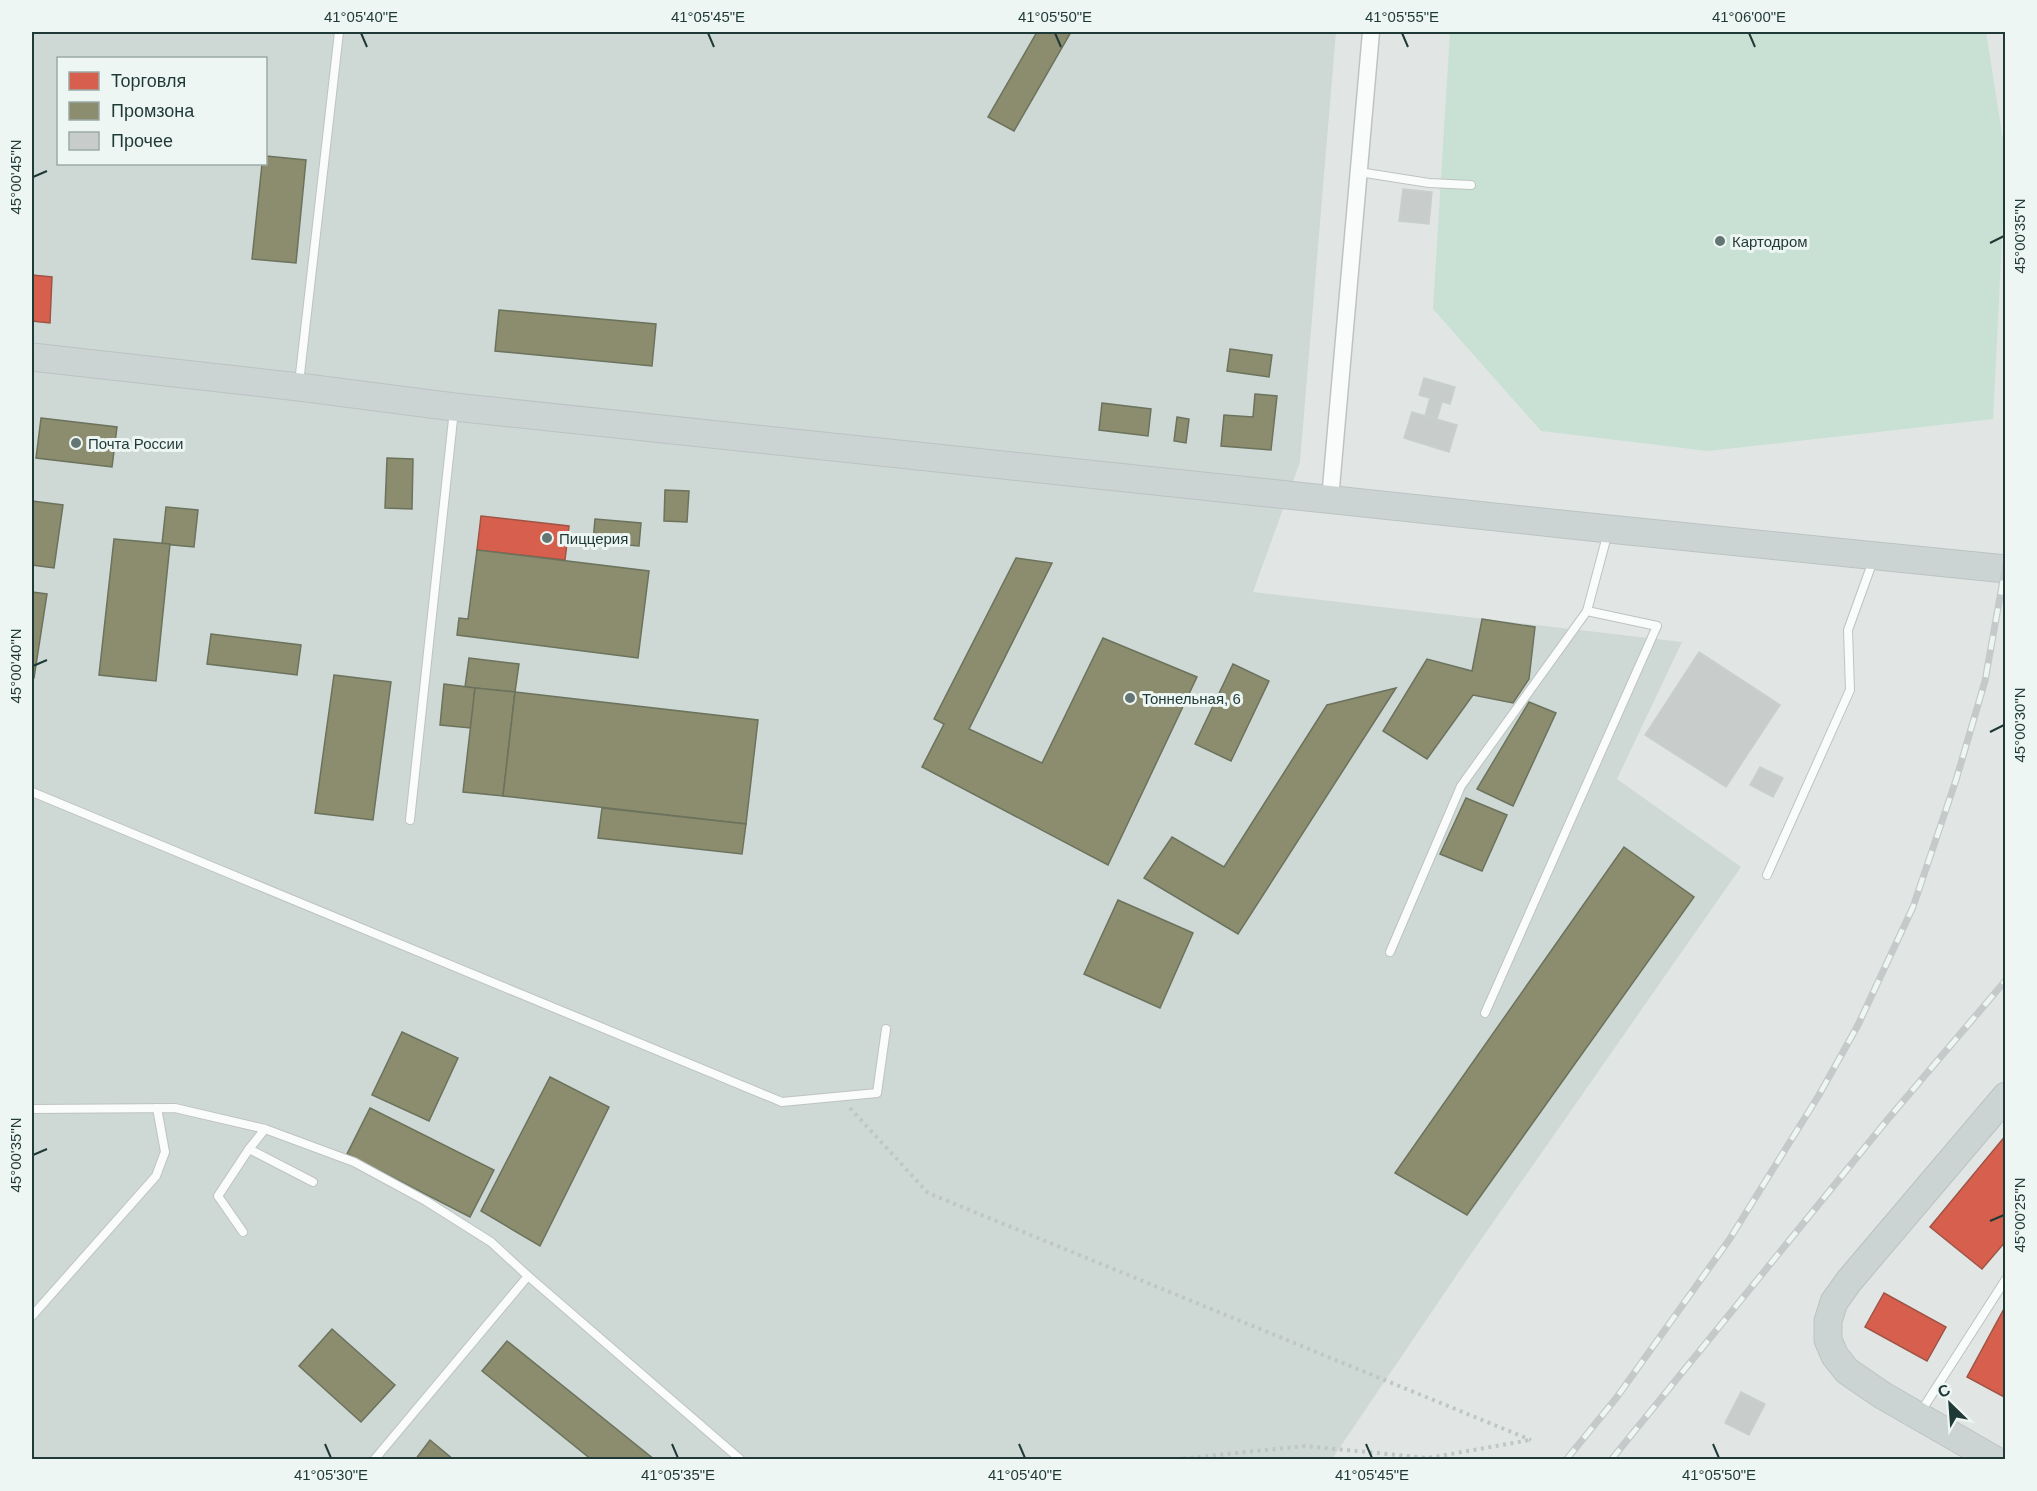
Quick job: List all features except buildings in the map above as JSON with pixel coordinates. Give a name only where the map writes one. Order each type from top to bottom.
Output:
[{"type":"main road","points":[[32,357],[454,407],[1609,529],[2006,568]]},
{"type":"main road","points":[[1995,1460],[1882,1395],[1847,1371],[1835,1356],[1828,1340],[1828,1321],[1834,1302],[1849,1281],[2006,1096]]},
{"type":"street","points":[[1330,498],[1371,32]]},
{"type":"lane","points":[[299,387],[339,32]]},
{"type":"lane","points":[[1359,172],[1429,183],[1471,185]]},
{"type":"lane","points":[[410,820],[454,407]]},
{"type":"lane","points":[[1390,952],[1461,786],[1587,611],[1609,529]]},
{"type":"lane","points":[[1767,875],[1850,690],[1848,630],[1875,555]]},
{"type":"lane","points":[[1485,1013],[1657,626],[1587,611]]},
{"type":"lane","points":[[32,792],[782,1102],[877,1093],[886,1029]]},
{"type":"lane","points":[[32,1316],[156,1176],[165,1152],[157,1108]]},
{"type":"lane","points":[[32,1109],[175,1108],[265,1129],[354,1162],[426,1201],[491,1242],[741,1460]]},
{"type":"lane","points":[[243,1232],[218,1196],[265,1129]]},
{"type":"lane","points":[[249,1149],[313,1182]]},
{"type":"lane","points":[[374,1460],[528,1276]]},
{"type":"lane","points":[[1918,1416],[2006,1280]]},
{"type":"path","points":[[840,1096],[928,1193],[1531,1440],[1428,1458],[1305,1446],[1168,1460]]},
{"type":"shaded area","points":[[32,32],[1336,32],[1300,462],[1253,592],[1682,642],[1617,779],[1741,867],[1473,1251],[1332,1459],[32,1459]]},
{"type":"green space","name":"Картодром","points":[[1450,32],[1986,32],[2006,159],[1993,419],[1708,451],[1541,431],[1433,309]]},
{"type":"railway","points":[[1566,1460],[1617,1397],[1729,1240],[1819,1095],[1858,1025],[1913,907],[1956,780],[1985,681],[2006,563]]},
{"type":"railway","points":[[1611,1460],[1888,1119],[2006,980]]},
{"type":"place","name":"Картодром","points":[[1720,241]]},
{"type":"place","name":"Почта России","points":[[76,443]]},
{"type":"place","name":"Пиццерия","points":[[547,538]]},
{"type":"place","name":"Тоннельная, 6","points":[[1130,698]]}]
